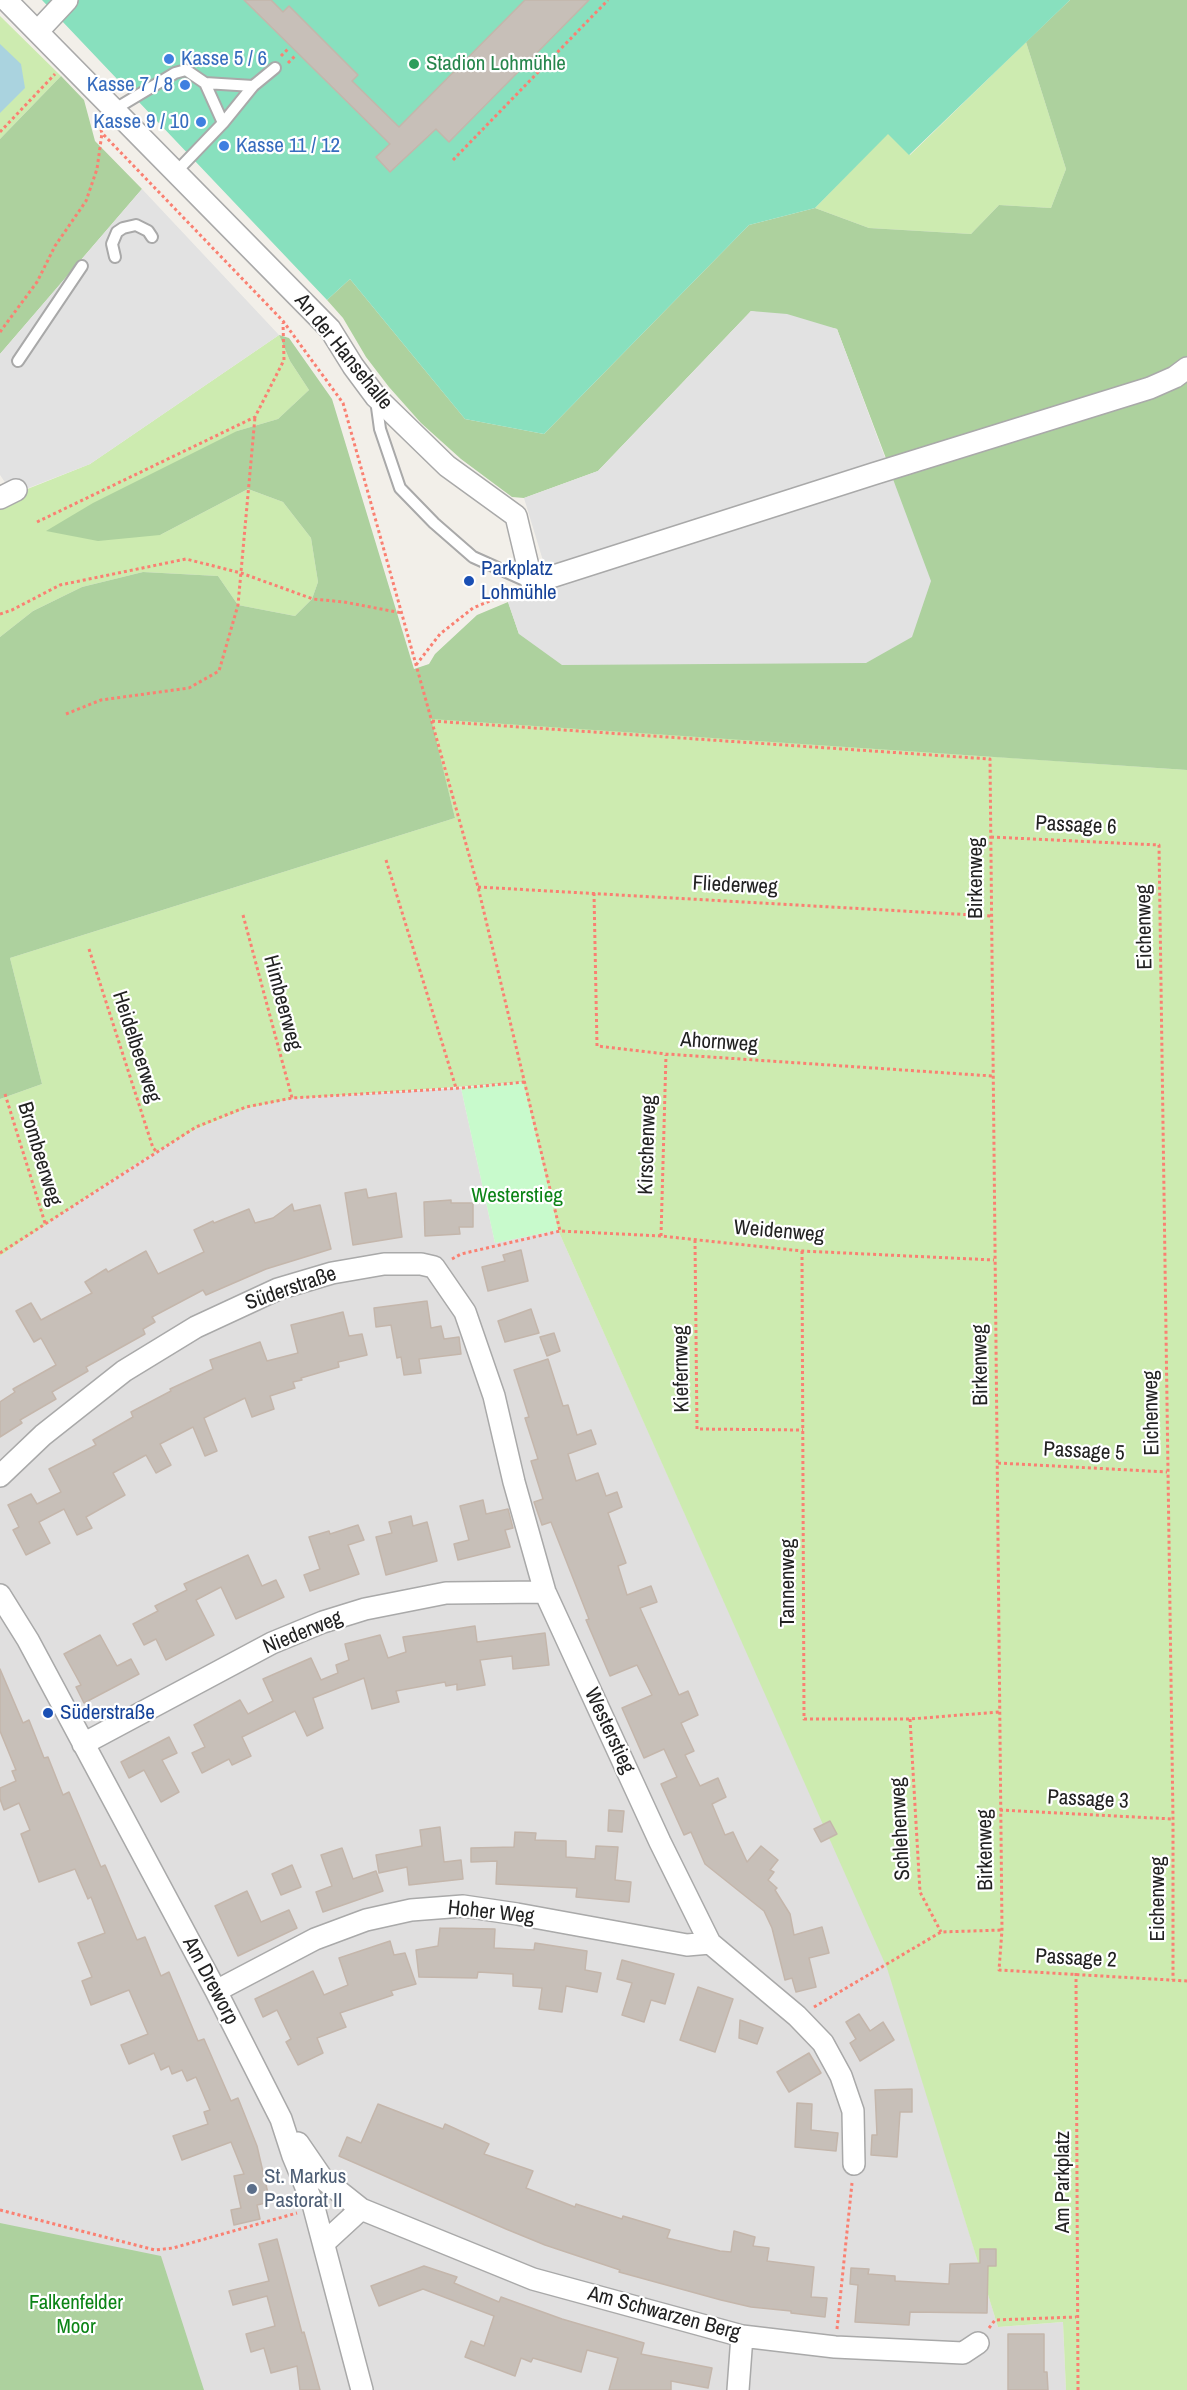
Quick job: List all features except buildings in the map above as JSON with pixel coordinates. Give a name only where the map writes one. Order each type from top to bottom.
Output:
[{"type":"street","name":"An der Hansehalle","points":[[6,0],[330,328],[353,366],[376,397],[447,466],[516,516],[532,583]]},
{"type":"street","points":[[38,31],[67,0]]},
{"type":"street","points":[[532,583],[1150,388],[1175,378],[1187,368]]},
{"type":"street","name":"Süderstraße","points":[[0,1476],[43,1435],[124,1371],[196,1327],[278,1289],[332,1273],[384,1264],[427,1266]]},
{"type":"street","name":"Westerstieg","points":[[427,1266],[465,1312],[494,1396],[544,1592],[660,1842],[710,1943],[797,2016],[823,2043],[841,2076],[854,2111],[854,2164]]},
{"type":"street","name":"Niederweg","points":[[83,1744],[272,1643],[323,1622],[365,1609],[446,1593],[544,1592]]},
{"type":"street","name":"Am Dreworp","points":[[0,1595],[28,1640],[216,1991],[281,2118],[314,2209],[362,2390]]},
{"type":"street","name":"Hoher Weg","points":[[216,1991],[315,1939],[366,1920],[411,1910],[464,1906],[687,1945],[710,1943]]},
{"type":"street","name":"Am Schwarzen Berg","points":[[281,2118],[322,2178],[362,2209],[533,2279],[742,2336],[835,2347],[963,2353],[978,2343]]},
{"type":"street","points":[[324,2243],[362,2209]]},
{"type":"street","points":[[738,2390],[742,2336]]},
{"type":"lane","points":[[176,172],[223,123],[253,86],[275,68]]},
{"type":"lane","points":[[115,109],[175,73],[186,70],[205,83],[253,86]]},
{"type":"lane","points":[[205,83],[223,123]]},
{"type":"lane","points":[[115,257],[112,244],[123,228],[136,225],[148,231],[152,237]]},
{"type":"lane","points":[[18,361],[82,266]]},
{"type":"lane","points":[[376,397],[380,429],[400,488],[434,523],[473,557],[532,583]]},
{"type":"path","points":[[453,160],[608,0]]},
{"type":"path","points":[[0,132],[60,69]]},
{"type":"path","points":[[0,332],[37,282],[55,246],[86,201],[97,169],[102,134],[99,123]]},
{"type":"path","points":[[102,134],[283,321],[343,403],[478,887],[560,1231]]},
{"type":"path","points":[[66,714],[101,700],[189,688],[219,671],[238,605],[255,417],[284,360],[283,321]]},
{"type":"path","points":[[38,522],[255,417]]},
{"type":"path","points":[[0,614],[60,585],[186,559],[241,573],[312,599],[344,602],[402,613]]},
{"type":"path","points":[[416,665],[440,634],[473,608],[532,583]]},
{"type":"path","name":"Birkenweg","points":[[432,721],[990,759],[1002,1929],[999,1970]]},
{"type":"path","name":"Passage 6","points":[[991,837],[1159,845]]},
{"type":"path","name":"Eichenweg","points":[[1159,845],[1173,1819],[1173,1980]]},
{"type":"path","points":[[386,860],[456,1088]]},
{"type":"path","name":"Fliederweg","points":[[478,887],[991,916]]},
{"type":"path","name":"Ahornweg","points":[[594,893],[597,1046],[666,1054],[992,1076]]},
{"type":"path","name":"Himbeerweg","points":[[243,915],[292,1098]]},
{"type":"path","name":"Heidelbeerweg","points":[[89,949],[153,1148],[157,1152]]},
{"type":"path","name":"Kirschenweg","points":[[661,1236],[666,1054]]},
{"type":"path","points":[[0,1253],[196,1127],[246,1107],[292,1098],[525,1082]]},
{"type":"path","name":"Brombeerweg","points":[[5,1094],[45,1223]]},
{"type":"path","name":"Weidenweg","points":[[427,1266],[461,1254],[560,1231],[661,1236],[802,1251],[994,1260]]},
{"type":"path","name":"Kiefernweg","points":[[695,1239],[697,1429],[803,1431]]},
{"type":"path","name":"Tannenweg","points":[[802,1251],[804,1719],[910,1719],[999,1712]]},
{"type":"path","name":"Passage 5","points":[[998,1463],[1168,1472]]},
{"type":"path","name":"Schlehenweg","points":[[910,1719],[920,1892],[941,1932]]},
{"type":"path","name":"Passage 3","points":[[1000,1810],[1173,1819]]},
{"type":"path","points":[[797,2016],[941,1932],[1002,1929]]},
{"type":"path","name":"Passage 2","points":[[999,1970],[1187,1981]]},
{"type":"path","name":"Am Parkplatz","points":[[1076,1973],[1078,2390]]},
{"type":"path","points":[[835,2347],[854,2164]]},
{"type":"path","points":[[0,2210],[155,2250],[173,2248],[314,2209]]},
{"type":"path","points":[[978,2343],[995,2320],[1076,2317]]},
{"type":"shaded area","points":[[142,189],[279,335],[90,464],[13,494],[0,475],[0,354]]},
{"type":"shaded area","points":[[751,311],[787,314],[837,329],[931,581],[912,637],[866,663],[562,665],[519,634],[508,602],[551,587],[524,498],[598,471]]},
{"type":"shaded area","points":[[461,1088],[495,1243],[558,1230],[888,1968],[998,2327],[1063,2322],[1066,2390],[0,2390],[0,1256],[137,1163],[196,1129],[248,1108],[292,1099]]},
{"type":"green space","points":[[42,0],[1070,0],[909,155],[888,134],[815,208],[749,225],[544,434],[465,419],[350,279],[327,300]]},
{"type":"green space","points":[[1070,0],[1187,0],[1187,356],[1173,371],[887,461],[837,329],[751,311],[598,471],[524,498],[512,497],[461,459],[421,423],[366,357],[343,318],[327,300],[350,279],[465,419],[544,434],[749,225],[815,208],[869,228],[971,234],[999,205],[1051,208],[1066,169],[1026,42]]},
{"type":"green space","points":[[0,16],[61,76],[0,139]]},
{"type":"green space","points":[[1026,42],[1066,169],[1051,208],[999,205],[971,234],[869,228],[815,208],[888,133],[910,155]]},
{"type":"green space","points":[[61,76],[84,100],[95,141],[142,189],[0,354],[0,139]]},
{"type":"green space","points":[[279,335],[290,361],[309,390],[278,419],[237,431],[160,535],[248,489],[283,502],[311,538],[318,582],[312,599],[295,616],[238,605],[218,576],[143,572],[82,587],[33,611],[0,637],[0,500],[90,464]]},
{"type":"green space","points":[[279,335],[289,338],[332,399],[414,669],[429,664],[435,654],[477,615],[508,602],[519,634],[893,477],[1187,379],[1187,770],[431,719],[455,818],[10,958],[42,1084],[0,1099],[0,637],[33,611],[82,587],[143,572],[218,576],[238,605],[295,616],[312,599],[318,582],[311,538],[283,502],[248,489],[160,535],[98,541],[46,531],[93,503],[237,431],[278,419],[309,390],[290,361]]},
{"type":"green space","points":[[430,718],[1187,770],[1187,2390],[1066,2390],[1063,2322],[998,2327],[887,1968],[558,1230],[523,1082],[292,1099],[248,1108],[196,1129],[137,1163],[0,1256],[0,1099],[42,1084],[10,958],[455,818]]},
{"type":"green space","name":"Westerstieg","points":[[523,1082],[558,1230],[495,1243],[461,1088]]},
{"type":"green space","name":"Falkenfelder Moor","points":[[0,2223],[161,2256],[204,2390],[0,2390]]},
{"type":"water","points":[[0,44],[21,64],[25,88],[0,113]]},
{"type":"place","name":"Kasse 5 / 6","points":[[169,59]]},
{"type":"place","name":"Stadion Lohmühle","points":[[414,64]]},
{"type":"place","name":"Kasse 7 / 8","points":[[185,85]]},
{"type":"place","name":"Kasse 9 / 10","points":[[201,122]]},
{"type":"place","name":"Kasse 11 / 12","points":[[224,146]]},
{"type":"place","name":"Parkplatz Lohmühle","points":[[469,581]]},
{"type":"place","name":"Süderstraße","points":[[48,1713]]},
{"type":"place","name":"St. Markus Pastorat II","points":[[252,2189]]}]
